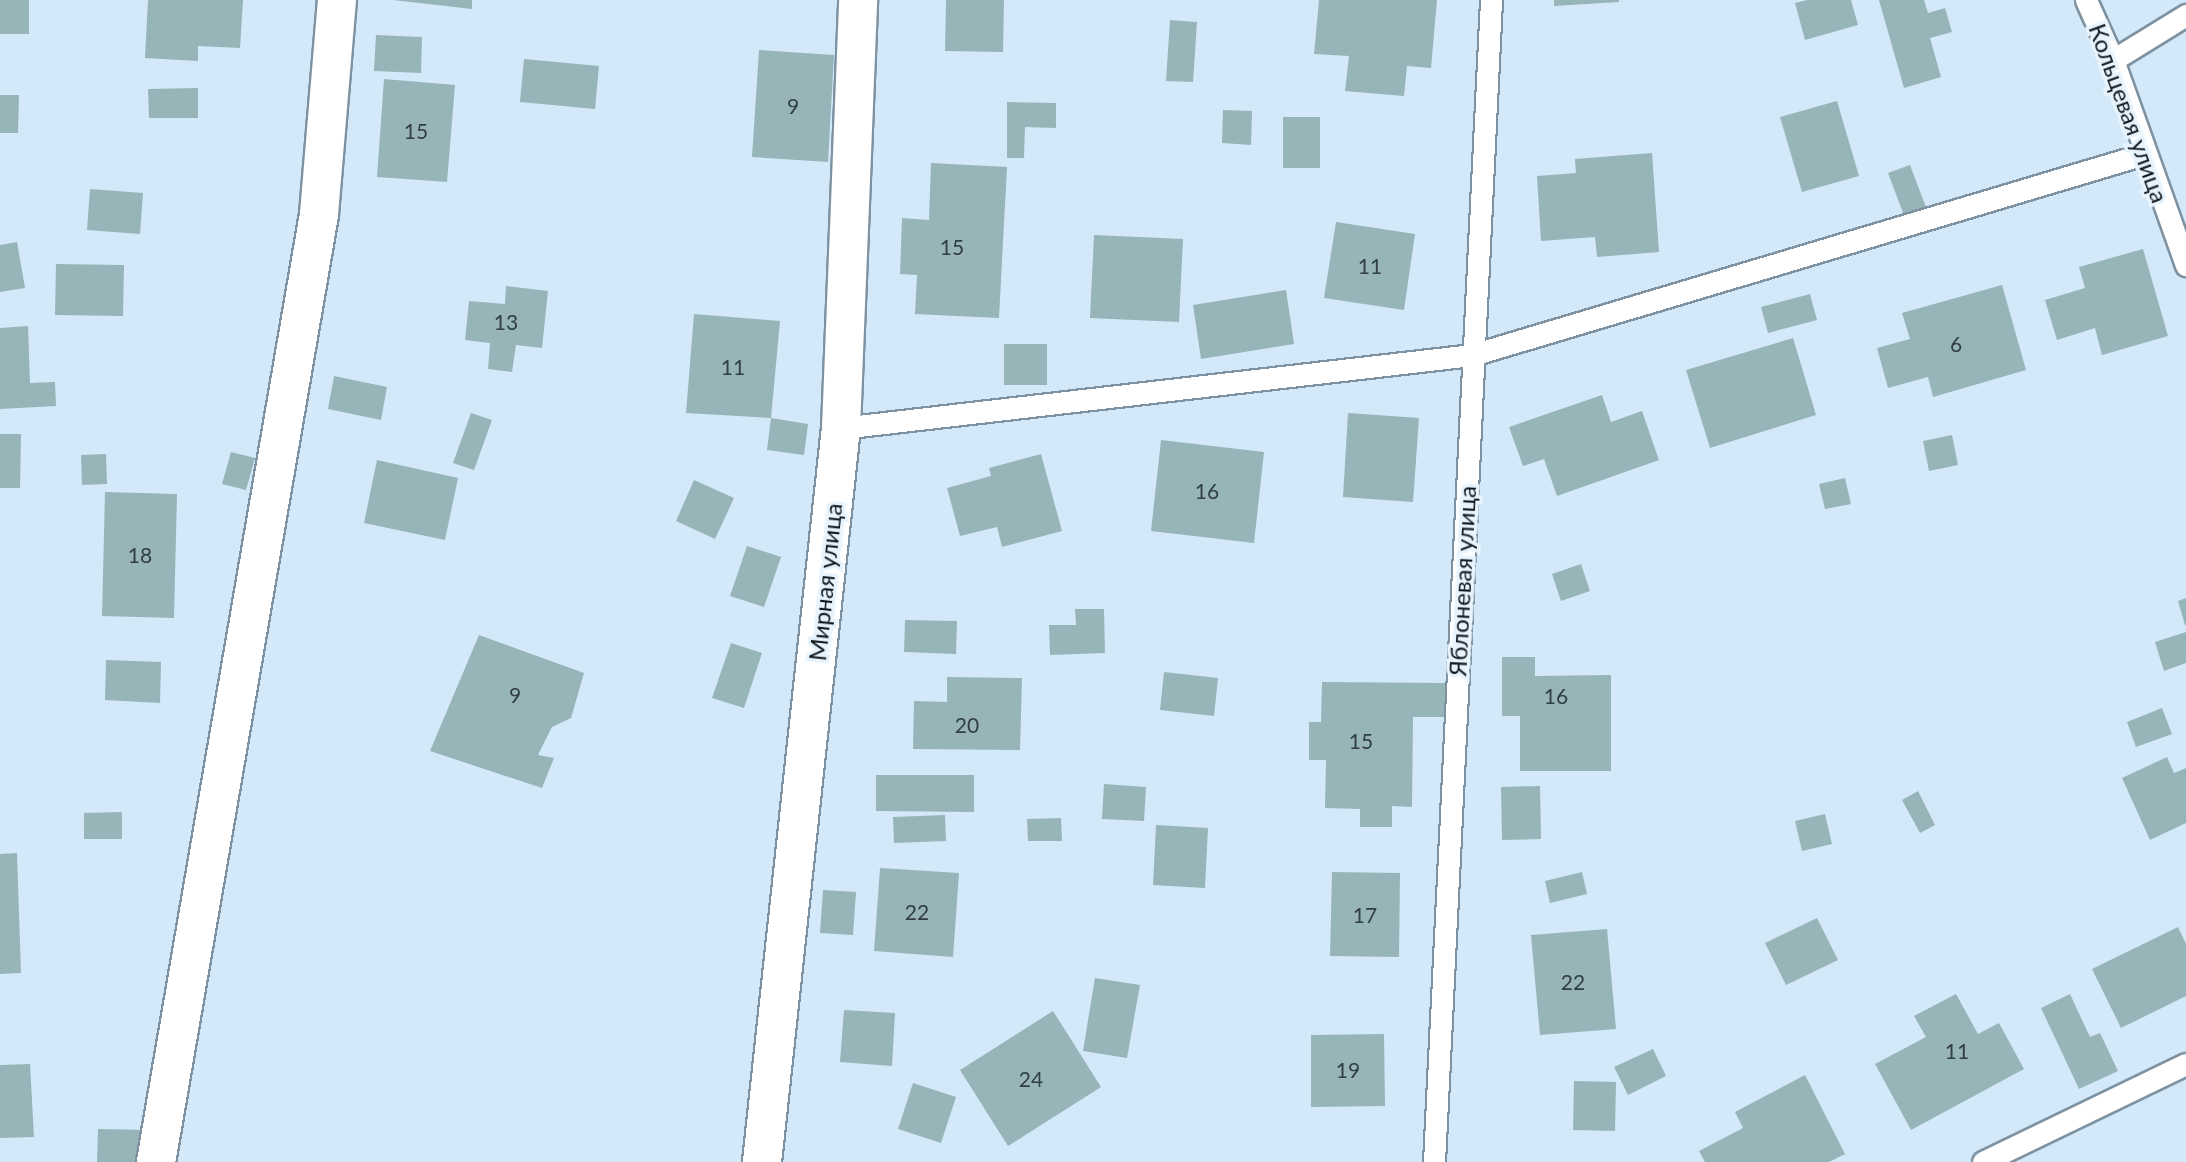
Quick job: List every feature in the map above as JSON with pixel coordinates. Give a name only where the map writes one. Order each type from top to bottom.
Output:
[{"type":"street","points":[[156,1162],[319,214],[337,0]]},
{"type":"street","name":"Мирная улица","points":[[762,1162],[841,428],[858,0]]},
{"type":"lane","name":"Яблоневая улица","points":[[1434,1162],[1491,0]]},
{"type":"lane","name":"Кольцевая улица","points":[[2086,0],[2113,60],[2144,154],[2186,265]]},
{"type":"lane","points":[[2113,60],[2186,15]]},
{"type":"lane","points":[[841,428],[1472,355],[2144,154]]},
{"type":"lane","points":[[1983,1162],[2186,1064]]},
{"type":"building","points":[[0,0],[29,0],[29,34],[0,34]]},
{"type":"building","points":[[148,0],[243,0],[240,48],[198,46],[198,61],[145,58]]},
{"type":"building","points":[[393,0],[472,0],[472,9]]},
{"type":"building","points":[[946,0],[1004,0],[1003,52],[945,51]]},
{"type":"building","points":[[1319,0],[1437,0],[1431,68],[1407,66],[1404,96],[1345,91],[1349,56],[1314,54]]},
{"type":"building","points":[[1554,0],[1619,0],[1619,2],[1554,6]]},
{"type":"building","points":[[1807,0],[1851,0],[1858,25],[1805,40],[1795,3]]},
{"type":"building","points":[[1879,0],[1924,0],[1928,13],[1945,8],[1952,32],[1930,38],[1941,77],[1904,88]]},
{"type":"building","points":[[1170,20],[1197,22],[1193,82],[1166,81]]},
{"type":"building","points":[[376,35],[422,37],[421,73],[374,71]]},
{"type":"building","points":[[759,50],[834,55],[828,162],[752,157]]},
{"type":"building","points":[[524,59],[599,66],[595,109],[520,102]]},
{"type":"building","points":[[384,79],[455,85],[447,182],[377,177]]},
{"type":"building","points":[[198,88],[198,118],[149,118],[148,89]]},
{"type":"building","points":[[0,95],[19,95],[18,133],[0,133]]},
{"type":"building","points":[[1837,101],[1859,176],[1802,192],[1780,117]]},
{"type":"building","points":[[1007,102],[1056,103],[1056,128],[1025,127],[1024,158],[1007,158]]},
{"type":"building","points":[[1223,110],[1252,111],[1251,145],[1222,143]]},
{"type":"building","points":[[1283,117],[1320,117],[1320,168],[1283,168]]},
{"type":"building","points":[[1652,153],[1659,252],[1597,257],[1595,237],[1541,241],[1537,176],[1576,173],[1575,159]]},
{"type":"building","points":[[931,163],[1007,167],[999,318],[915,314],[917,275],[900,274],[902,218],[929,220]]},
{"type":"building","points":[[1910,165],[1927,210],[1905,218],[1888,173]]},
{"type":"building","points":[[90,189],[143,193],[140,234],[87,230]]},
{"type":"building","points":[[1336,222],[1415,234],[1404,310],[1324,298]]},
{"type":"building","points":[[1094,235],[1183,239],[1179,322],[1090,318]]},
{"type":"building","points":[[17,242],[25,288],[0,292],[0,245]]},
{"type":"building","points":[[2143,249],[2168,336],[2102,355],[2095,328],[2057,340],[2045,300],[2085,288],[2079,267]]},
{"type":"building","points":[[56,264],[124,265],[123,316],[55,315]]},
{"type":"building","points":[[2002,285],[2026,370],[1933,397],[1928,377],[1888,388],[1877,348],[1910,339],[1902,313]]},
{"type":"building","points":[[506,286],[548,291],[542,348],[516,345],[512,372],[488,369],[490,343],[465,340],[469,301],[505,304]]},
{"type":"building","points":[[1286,290],[1294,344],[1201,359],[1193,305]]},
{"type":"building","points":[[1810,294],[1817,320],[1768,333],[1761,307]]},
{"type":"building","points":[[694,314],[780,321],[771,418],[686,413]]},
{"type":"building","points":[[28,326],[30,383],[55,382],[56,406],[0,409],[0,328]]},
{"type":"building","points":[[1793,338],[1816,415],[1710,448],[1686,370]]},
{"type":"building","points":[[1004,344],[1047,344],[1047,385],[1004,385]]},
{"type":"building","points":[[334,376],[387,387],[381,420],[328,409]]},
{"type":"building","points":[[1602,395],[1611,422],[1642,411],[1659,460],[1557,496],[1544,459],[1523,466],[1509,427]]},
{"type":"building","points":[[471,413],[492,420],[474,470],[453,463]]},
{"type":"building","points":[[1348,413],[1419,418],[1413,502],[1343,497]]},
{"type":"building","points":[[771,418],[808,424],[804,455],[767,450]]},
{"type":"building","points":[[0,434],[21,434],[20,488],[0,488]]},
{"type":"building","points":[[1952,435],[1958,465],[1929,471],[1923,441]]},
{"type":"building","points":[[1161,440],[1264,452],[1254,543],[1151,531]]},
{"type":"building","points":[[231,452],[255,458],[246,490],[222,484]]},
{"type":"building","points":[[106,454],[107,484],[82,485],[81,455]]},
{"type":"building","points":[[1041,454],[1062,531],[1002,547],[997,527],[960,536],[947,488],[991,476],[989,468]]},
{"type":"building","points":[[377,460],[458,478],[445,540],[364,523]]},
{"type":"building","points":[[1845,478],[1851,504],[1825,509],[1819,484]]},
{"type":"building","points":[[694,480],[734,498],[715,539],[676,521]]},
{"type":"building","points":[[105,492],[177,494],[174,618],[102,616]]},
{"type":"building","points":[[747,546],[781,557],[764,607],[730,596]]},
{"type":"building","points":[[1581,564],[1590,591],[1561,601],[1552,574]]},
{"type":"building","points":[[2186,598],[2186,625],[2185,625],[2178,601]]},
{"type":"building","points":[[1075,609],[1104,609],[1105,653],[1050,655],[1049,625],[1076,625]]},
{"type":"building","points":[[905,620],[957,621],[956,654],[904,652]]},
{"type":"building","points":[[2186,632],[2186,663],[2164,671],[2155,642]]},
{"type":"building","points":[[479,635],[584,673],[571,718],[552,727],[538,755],[554,758],[542,788],[430,751]]},
{"type":"building","points":[[731,643],[762,653],[744,708],[712,698]]},
{"type":"building","points":[[1502,657],[1535,657],[1535,676],[1611,675],[1611,771],[1520,771],[1520,716],[1502,716]]},
{"type":"building","points":[[106,660],[161,662],[160,703],[105,700]]},
{"type":"building","points":[[1164,672],[1218,678],[1214,716],[1160,710]]},
{"type":"building","points":[[947,677],[1022,678],[1020,750],[913,749],[914,701],[947,702]]},
{"type":"building","points":[[1322,682],[1445,683],[1445,717],[1413,717],[1412,807],[1392,806],[1392,827],[1360,827],[1360,809],[1325,808],[1326,760],[1309,760],[1309,722],[1321,722]]},
{"type":"building","points":[[2162,708],[2172,734],[2136,747],[2127,722]]},
{"type":"building","points":[[2167,757],[2174,773],[2186,768],[2186,823],[2150,840],[2122,778]]},
{"type":"building","points":[[876,775],[974,775],[974,812],[876,811]]},
{"type":"building","points":[[1104,784],[1146,787],[1144,821],[1102,819]]},
{"type":"building","points":[[1540,786],[1541,839],[1502,840],[1501,787]]},
{"type":"building","points":[[1918,791],[1935,825],[1920,833],[1902,800]]},
{"type":"building","points":[[122,812],[122,839],[84,839],[84,813]]},
{"type":"building","points":[[1825,814],[1832,844],[1802,851],[1795,821]]},
{"type":"building","points":[[945,815],[946,841],[894,843],[893,817]]},
{"type":"building","points":[[1061,818],[1062,841],[1028,841],[1027,819]]},
{"type":"building","points":[[1156,825],[1208,828],[1205,888],[1153,885]]},
{"type":"building","points":[[17,853],[21,973],[0,974],[0,854]]},
{"type":"building","points":[[880,868],[959,873],[953,957],[874,951]]},
{"type":"building","points":[[1332,872],[1400,873],[1399,957],[1330,956]]},
{"type":"building","points":[[1582,872],[1587,894],[1550,903],[1545,881]]},
{"type":"building","points":[[823,890],[856,892],[853,935],[820,933]]},
{"type":"building","points":[[1817,918],[1838,960],[1786,985],[1765,943]]},
{"type":"building","points":[[2178,927],[2186,944],[2186,996],[2121,1028],[2092,969]]},
{"type":"building","points":[[1607,929],[1616,1029],[1540,1035],[1531,935]]},
{"type":"building","points":[[1095,978],[1140,985],[1127,1058],[1083,1051]]},
{"type":"building","points":[[1956,994],[1978,1034],[1999,1023],[2024,1069],[1911,1130],[1875,1064],[1926,1037],[1914,1016]]},
{"type":"building","points":[[2070,994],[2090,1037],[2100,1033],[2118,1071],[2079,1089],[2041,1008]]},
{"type":"building","points":[[844,1010],[895,1013],[892,1066],[840,1062]]},
{"type":"building","points":[[1053,1011],[1101,1087],[1008,1146],[960,1070]]},
{"type":"building","points":[[1384,1034],[1385,1106],[1311,1107],[1311,1035]]},
{"type":"building","points":[[1653,1049],[1666,1076],[1628,1095],[1614,1067]]},
{"type":"building","points":[[30,1064],[34,1137],[0,1138],[0,1065]]},
{"type":"building","points":[[1805,1075],[1845,1154],[1829,1162],[1705,1162],[1699,1151],[1743,1128],[1735,1112]]},
{"type":"building","points":[[1574,1081],[1616,1082],[1615,1131],[1573,1130]]},
{"type":"building","points":[[913,1083],[956,1097],[941,1143],[898,1129]]},
{"type":"building","points":[[98,1129],[148,1130],[147,1162],[97,1162]]}]
